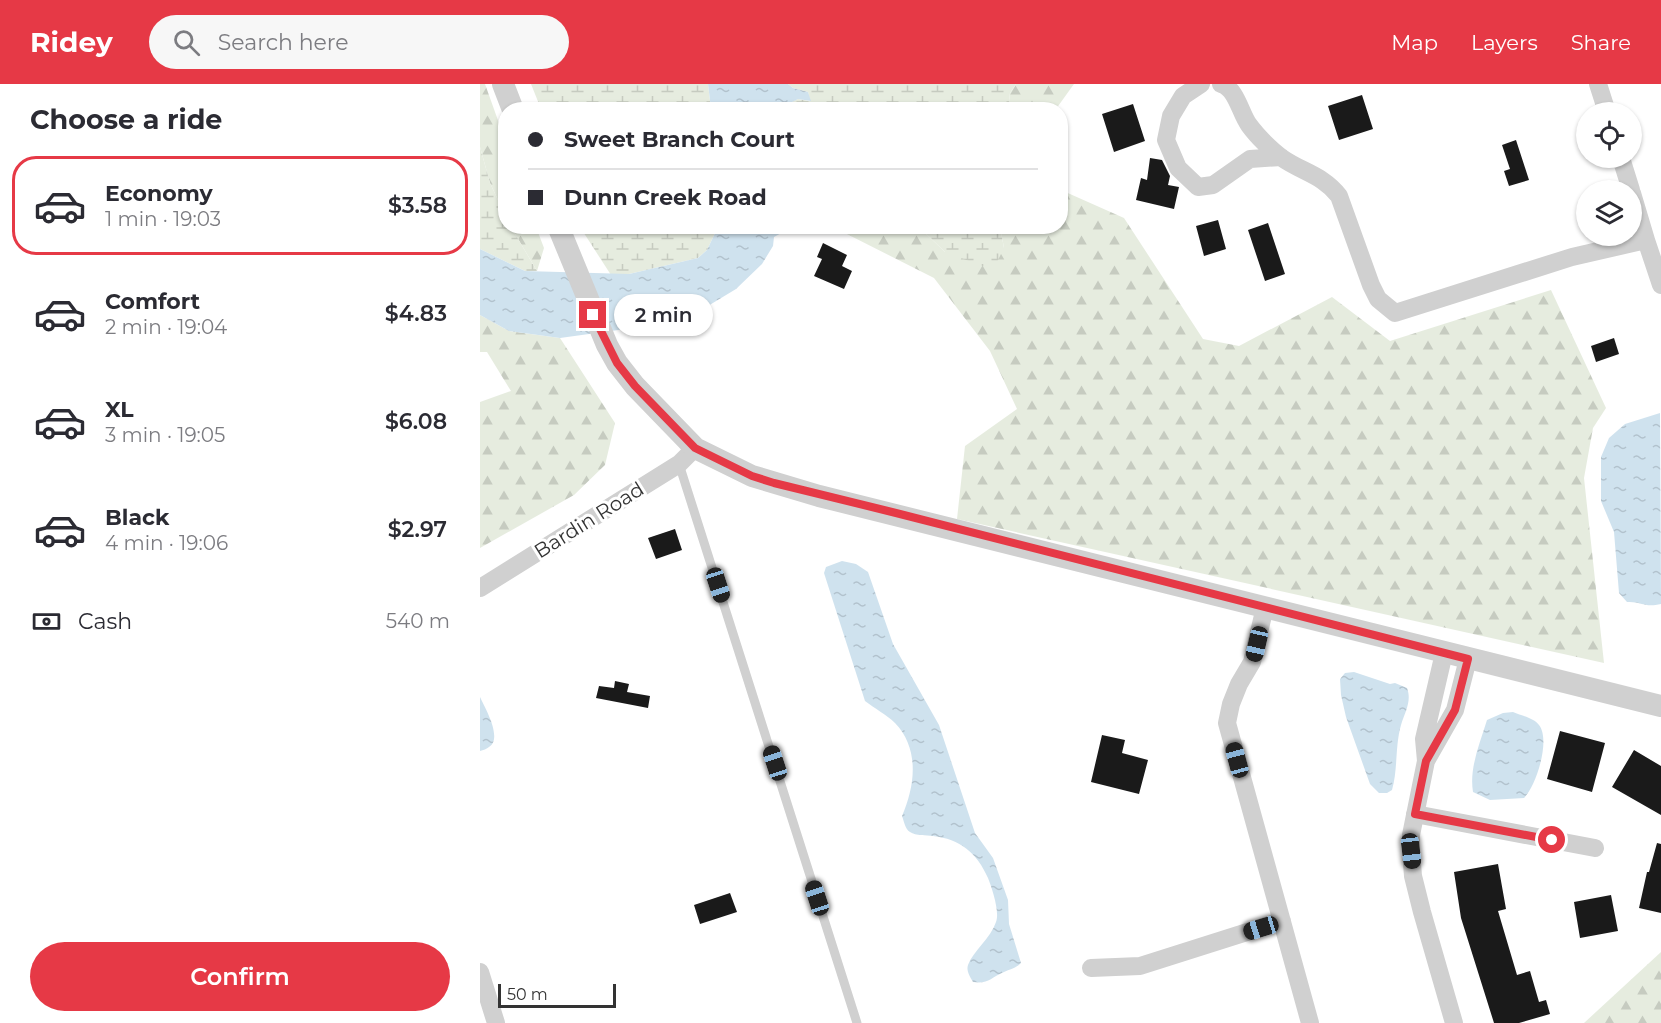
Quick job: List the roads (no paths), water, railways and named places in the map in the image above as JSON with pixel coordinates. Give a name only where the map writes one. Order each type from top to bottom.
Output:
[{"type":"street","points":[[503,84],[510,102]]},
{"type":"street","points":[[1201,84],[1183,96],[1171,116],[1166,140],[1179,168],[1198,187],[1213,185],[1250,159],[1281,157]]},
{"type":"street","points":[[1221,84],[1225,85],[1234,96],[1248,125],[1281,157],[1330,184],[1339,196],[1378,299],[1395,313],[1572,257],[1646,240]]},
{"type":"street","points":[[1598,84],[1604,102]]},
{"type":"street","points":[[1642,226],[1661,285]]},
{"type":"street","points":[[561,234],[607,345],[617,363],[687,456],[774,483],[1444,653],[1660,702]]},
{"type":"street","name":"Bardin Road","points":[[480,588],[687,456]]},
{"type":"street","points":[[1265,607],[1252,662],[1239,684],[1227,723],[1310,1023]]},
{"type":"street","points":[[1444,653],[1424,740],[1426,761],[1411,835],[1413,876],[1454,1023]]},
{"type":"street","points":[[1426,761],[1455,710],[1468,659]]},
{"type":"street","points":[[1415,814],[1594,848]]},
{"type":"street","points":[[1091,968],[1140,966],[1282,921]]},
{"type":"street","points":[[480,972],[496,1023]]},
{"type":"lane","points":[[687,456],[856,1023]]},
{"type":"water","points":[[708,84],[788,84],[793,88],[808,92],[811,101],[798,99],[792,102],[710,102]]},
{"type":"water","points":[[715,234],[780,234],[774,237],[773,246],[762,264],[736,289],[698,312],[669,323],[560,338],[509,331],[480,315],[480,249],[525,271],[629,274],[698,258],[707,250]]},
{"type":"water","points":[[1660,413],[1661,604],[1650,605],[1627,602],[1619,593],[1614,532],[1601,501],[1601,457],[1609,438],[1625,424]]},
{"type":"water","points":[[842,561],[856,564],[868,572],[893,644],[939,725],[975,833],[993,858],[1008,900],[1009,924],[1021,963],[986,981],[973,982],[968,967],[970,960],[990,934],[996,922],[996,906],[992,888],[979,861],[967,849],[951,840],[912,833],[906,827],[902,816],[912,780],[912,756],[903,733],[895,723],[865,701],[824,573],[826,567]]},
{"type":"water","points":[[1354,672],[1407,688],[1409,697],[1399,733],[1394,782],[1392,790],[1387,793],[1379,793],[1370,784],[1346,717],[1340,679],[1345,673]]},
{"type":"water","points":[[480,697],[492,723],[494,737],[489,747],[480,751]]},
{"type":"water","points":[[1513,712],[1539,725],[1542,732],[1543,752],[1533,784],[1524,798],[1490,800],[1473,792],[1476,756],[1487,720],[1503,713]]}]
